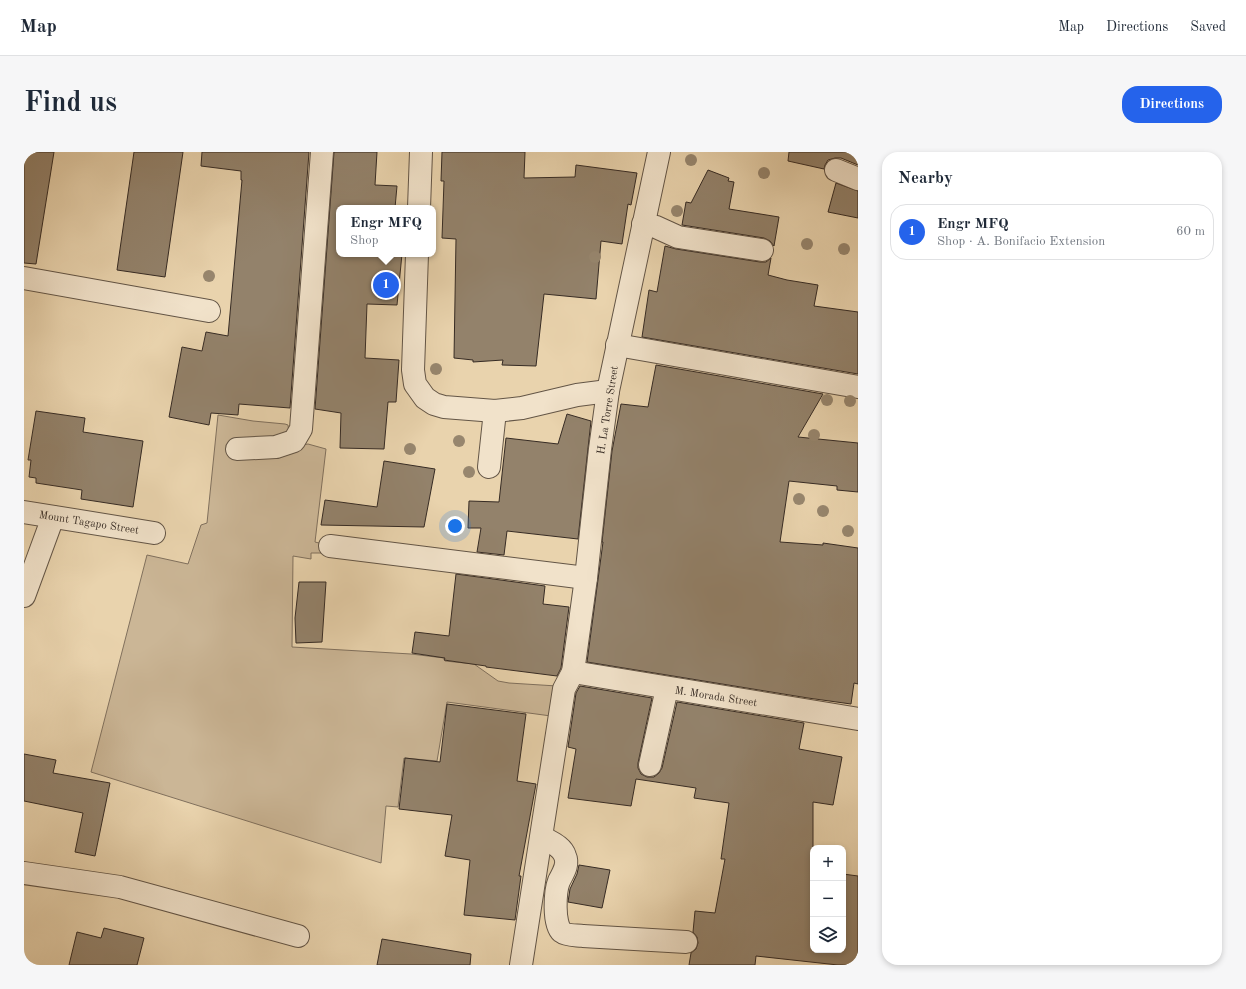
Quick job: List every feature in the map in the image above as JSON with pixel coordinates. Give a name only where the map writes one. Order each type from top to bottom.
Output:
[{"type":"street","points":[[237,449],[276,447],[294,441],[301,429],[322,152]]},
{"type":"street","points":[[419,205],[421,152]]},
{"type":"street","name":"H. La Torre Street","points":[[521,965],[564,689],[573,672],[586,578],[608,391],[659,152]]},
{"type":"street","points":[[836,170],[858,179]]},
{"type":"street","points":[[643,224],[656,227],[678,237],[762,250]]},
{"type":"street","points":[[417,257],[412,370],[415,384],[425,398],[434,404],[444,407],[495,411],[527,407],[584,394],[608,391]]},
{"type":"street","points":[[24,278],[209,311]]},
{"type":"street","points":[[617,345],[858,387]]},
{"type":"street","points":[[489,467],[495,411]]},
{"type":"street","name":"Mount Tagapo Street","points":[[24,512],[154,533]]},
{"type":"street","points":[[24,596],[53,517]]},
{"type":"street","points":[[330,546],[586,578]]},
{"type":"street","name":"M. Morada Street","points":[[573,672],[858,719]]},
{"type":"street","points":[[650,765],[667,688]]},
{"type":"street","points":[[542,837],[558,846],[565,854],[567,862],[565,871],[559,882],[556,895],[558,926],[562,932],[584,936],[686,942]]},
{"type":"street","points":[[24,873],[120,887],[298,936]]},
{"type":"shaded area","points":[[218,415],[253,421],[285,424],[288,425],[289,433],[296,446],[308,444],[326,449],[315,542],[323,544],[321,553],[311,553],[311,559],[293,556],[292,647],[411,654],[444,658],[445,661],[474,664],[498,681],[557,686],[551,716],[447,702],[437,761],[404,758],[398,807],[386,806],[381,863],[91,772],[147,555],[188,564],[201,525],[207,523]]},
{"type":"building","points":[[24,152],[54,152],[36,264],[24,263]]},
{"type":"building","points":[[134,152],[183,152],[165,277],[117,270]]},
{"type":"building","points":[[202,152],[309,152],[290,408],[239,404],[238,415],[211,413],[209,425],[169,417],[182,347],[202,351],[206,332],[228,336],[242,180],[241,171],[201,166]]},
{"type":"building","points":[[334,152],[377,152],[375,185],[397,186],[395,205],[336,205],[336,257],[402,257],[397,305],[367,304],[365,358],[399,360],[396,402],[388,402],[384,449],[340,448],[341,413],[315,409]]},
{"type":"building","points":[[442,152],[525,152],[524,178],[575,177],[576,165],[637,173],[631,205],[628,204],[622,244],[601,241],[596,299],[544,294],[536,366],[502,365],[503,360],[473,362],[473,360],[454,358],[456,239],[442,238],[444,181],[441,181]]},
{"type":"building","points":[[789,152],[858,152],[858,165],[841,158],[835,158],[828,160],[824,169],[788,161]]},
{"type":"building","points":[[708,170],[729,178],[728,181],[734,182],[729,209],[779,217],[774,246],[770,241],[764,238],[682,225],[686,202],[691,203]]},
{"type":"building","points":[[836,183],[858,191],[858,218],[828,212]]},
{"type":"building","points":[[665,246],[760,262],[766,262],[771,258],[768,275],[818,285],[814,306],[858,312],[858,374],[642,337],[649,290],[657,292]]},
{"type":"building","points":[[656,365],[823,394],[798,437],[858,443],[858,492],[837,490],[837,486],[789,481],[780,542],[823,545],[823,543],[858,548],[858,684],[854,683],[851,704],[587,662],[603,542],[612,451],[621,404],[648,407]]},
{"type":"building","points":[[36,411],[85,418],[83,432],[143,441],[133,507],[81,499],[82,490],[36,483],[36,478],[29,477],[31,460],[28,460]]},
{"type":"building","points":[[567,414],[591,421],[578,539],[507,531],[504,555],[477,552],[481,528],[468,528],[469,501],[499,502],[506,438],[558,444]]},
{"type":"building","points":[[384,461],[435,469],[424,527],[321,525],[325,500],[377,507]]},
{"type":"building","points":[[456,574],[545,586],[543,604],[569,607],[561,668],[557,676],[486,667],[444,660],[445,658],[412,653],[415,632],[449,636]]},
{"type":"building","points":[[299,582],[326,582],[322,642],[296,643],[295,618]]},
{"type":"building","points":[[580,686],[652,698],[638,763],[638,768],[641,774],[647,777],[654,777],[662,768],[677,702],[804,723],[799,749],[842,757],[833,805],[813,802],[813,845],[810,845],[810,953],[846,953],[846,874],[858,876],[858,965],[838,965],[756,956],[755,965],[689,965],[691,953],[696,949],[698,943],[697,937],[693,932],[695,911],[715,913],[725,859],[721,859],[729,803],[694,798],[696,788],[636,779],[631,806],[568,798],[576,749],[568,747],[576,693]]},
{"type":"building","points":[[447,704],[526,714],[517,781],[536,784],[519,876],[521,876],[515,920],[464,915],[470,860],[445,856],[452,815],[399,809],[405,758],[440,762]]},
{"type":"building","points":[[24,754],[56,760],[53,773],[110,783],[95,856],[75,852],[83,813],[24,801]]},
{"type":"building","points":[[579,865],[610,870],[602,908],[568,902],[570,889],[577,874]]},
{"type":"building","points":[[104,928],[144,938],[137,965],[69,965],[77,932],[101,938]]},
{"type":"building","points":[[382,939],[471,954],[470,965],[377,965]]},
{"type":"place","name":"Engr MFQ","points":[[386,285]]}]
